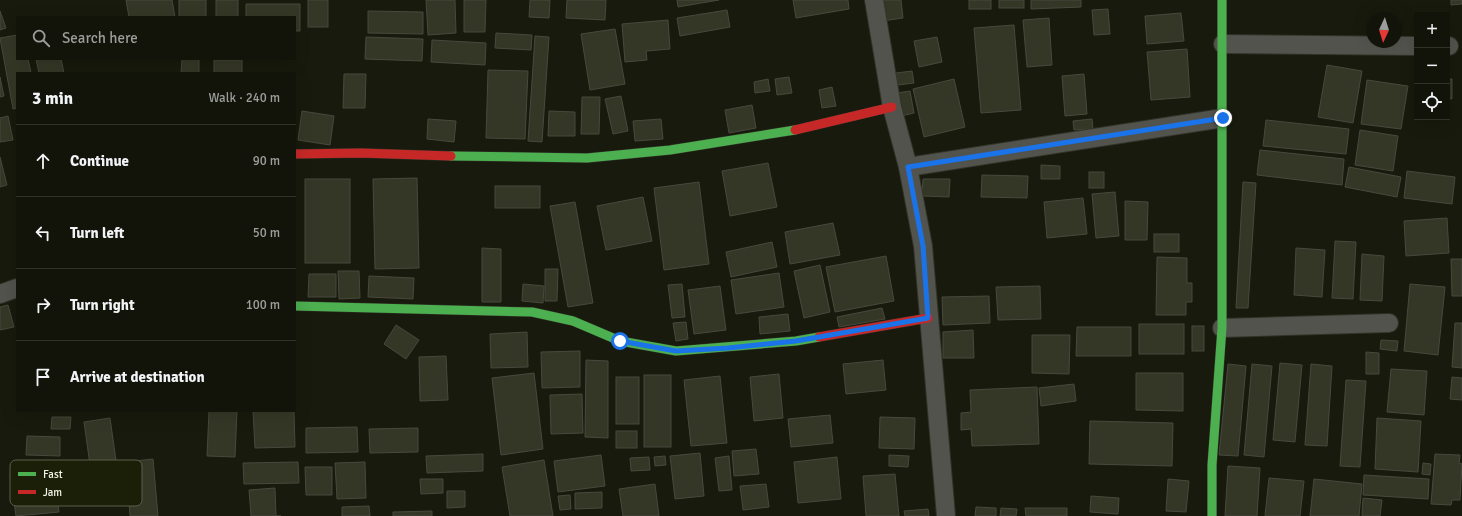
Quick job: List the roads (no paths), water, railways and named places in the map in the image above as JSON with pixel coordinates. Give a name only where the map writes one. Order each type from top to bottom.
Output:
[{"type":"street","points":[[874,0],[892,107],[908,167],[923,246],[946,516]]},
{"type":"street","points":[[1212,516],[1212,465],[1222,328],[1222,0]]},
{"type":"street","points":[[1223,44],[1414,46]]},
{"type":"street","points":[[296,154],[361,153],[508,158],[587,158],[670,150],[777,134],[892,107]]},
{"type":"street","points":[[908,167],[1223,118]]},
{"type":"street","points":[[0,294],[16,288]]},
{"type":"street","points":[[296,306],[532,312],[573,321],[620,341],[676,351],[796,341],[928,318]]},
{"type":"street","points":[[1222,328],[1389,323]]}]
